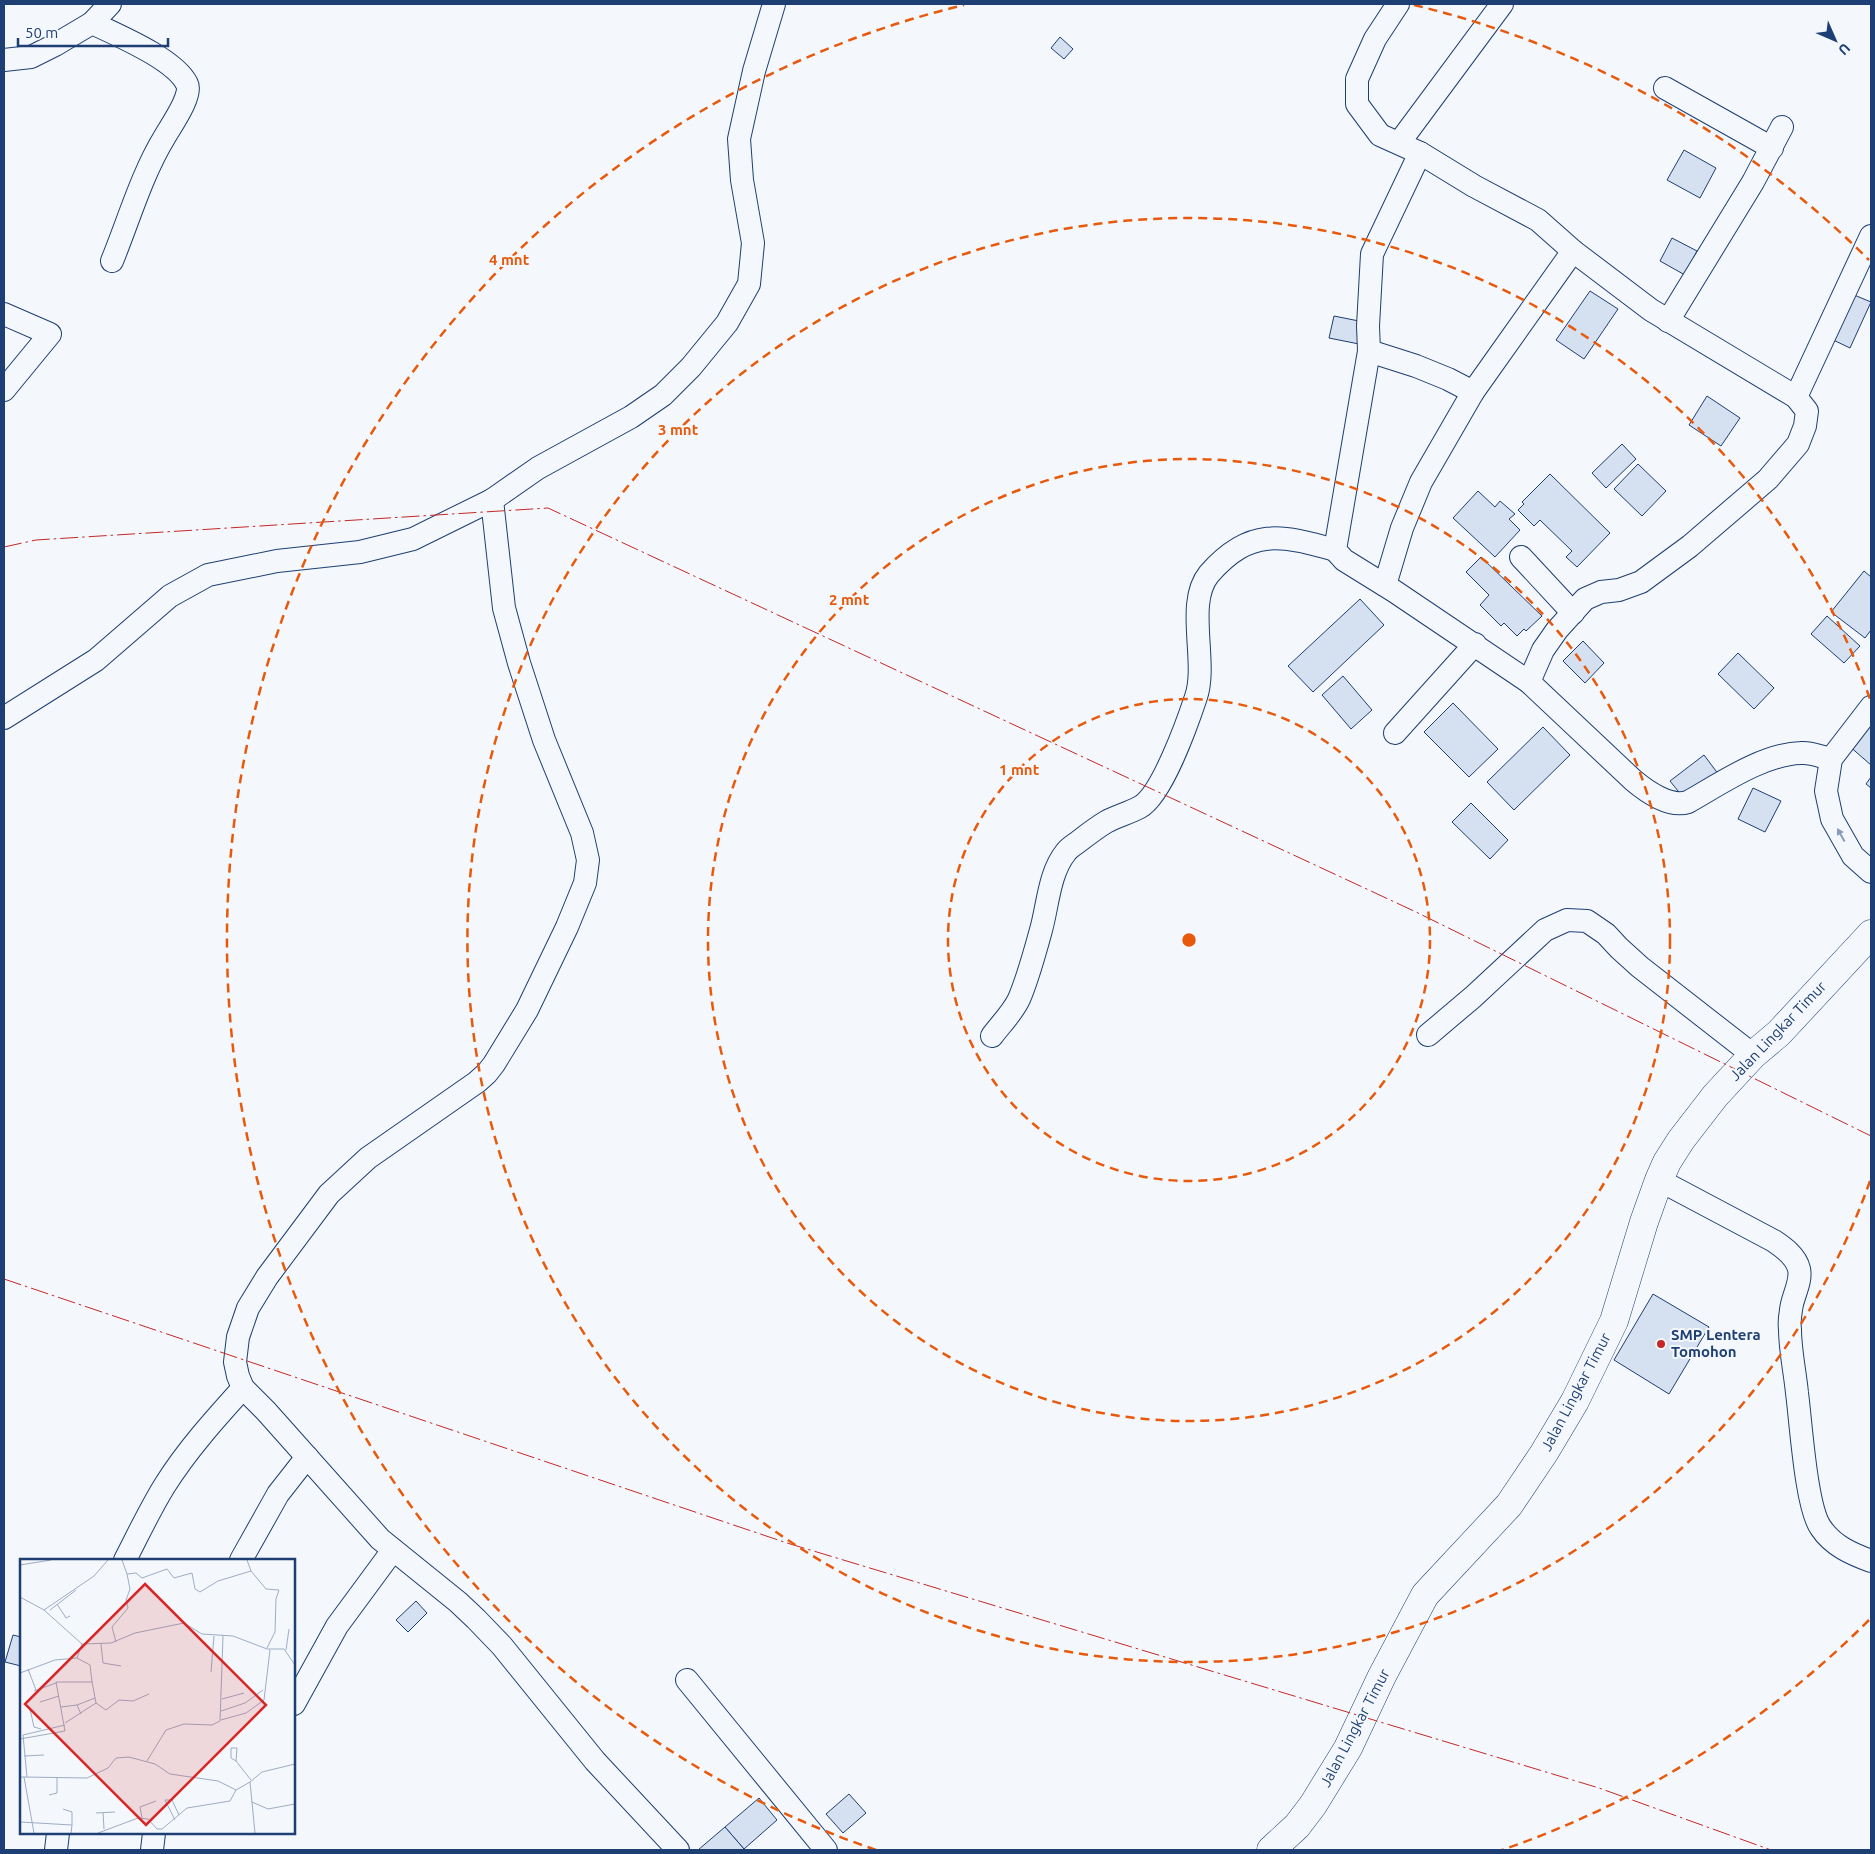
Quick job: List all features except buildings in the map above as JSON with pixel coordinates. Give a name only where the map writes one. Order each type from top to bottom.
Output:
[{"type":"main road","name":"Jalan Lingkar Timur","points":[[1272,1850],[1297,1826],[1313,1805],[1348,1748],[1382,1676],[1426,1595],[1509,1505],[1544,1453],[1575,1401],[1614,1321],[1644,1222],[1659,1180],[1667,1162],[1681,1140],[1715,1096],[1753,1055],[1779,1033],[1871,934]]},
{"type":"street","points":[[4,60],[31,57],[55,45],[92,23],[110,4]]},
{"type":"street","points":[[4,718],[96,660],[170,596],[208,575],[277,561],[360,552],[413,539],[492,500],[538,468],[631,417],[663,395],[691,367],[726,323],[749,284],[753,243],[742,180],[739,139],[754,71],[774,4]]},
{"type":"street","points":[[1398,4],[1375,39],[1357,79],[1357,104],[1380,135],[1420,153],[1474,186],[1538,220],[1572,250],[1651,310],[1796,397],[1807,411],[1805,426],[1798,444],[1768,479],[1690,546],[1641,582],[1619,590],[1601,592],[1585,599],[1557,630],[1543,650],[1529,682]]},
{"type":"street","points":[[1399,143],[1502,4]]},
{"type":"street","points":[[92,23],[163,59],[183,77],[188,85],[189,92],[155,152],[112,261]]},
{"type":"street","points":[[1665,88],[1772,148]]},
{"type":"street","points":[[1668,320],[1752,182],[1782,127]]},
{"type":"street","points":[[1335,550],[1369,350],[1368,326],[1372,254],[1420,153]]},
{"type":"street","points":[[1796,397],[1871,236]]},
{"type":"street","points":[[1385,586],[1402,528],[1421,482],[1473,392],[1572,250]]},
{"type":"street","points":[[4,314],[50,334],[4,390]]},
{"type":"street","points":[[1369,350],[1424,369],[1473,392]]},
{"type":"street","points":[[492,500],[504,608],[518,663],[544,740],[586,846],[588,870],[585,883],[567,927],[527,1010],[487,1073],[368,1158],[328,1194],[267,1276],[248,1308],[238,1337],[235,1362],[243,1388],[380,1540],[439,1586],[476,1619],[534,1685],[595,1761],[678,1850]]},
{"type":"street","points":[[992,1036],[1018,1000],[1041,931],[1053,879],[1067,851],[1106,822],[1142,806],[1162,780],[1174,756],[1199,687],[1198,620],[1200,594],[1208,576],[1228,555],[1245,544],[1260,538],[1274,537],[1302,540],[1335,550],[1344,560],[1476,644],[1529,682],[1638,784],[1676,803],[1688,802],[1775,757],[1802,753],[1831,759]]},
{"type":"street","points":[[1521,557],[1572,613]]},
{"type":"street","points":[[1395,733],[1476,644]]},
{"type":"street","points":[[1871,707],[1831,759],[1826,791],[1832,819],[1853,856],[1871,872]]},
{"type":"street","points":[[1428,1035],[1473,997],[1545,930],[1567,920],[1587,921],[1606,934],[1640,967],[1753,1055]]},
{"type":"street","points":[[1659,1180],[1774,1240],[1788,1251],[1796,1263],[1799,1269],[1791,1309],[1790,1329],[1804,1453],[1814,1517],[1821,1529],[1834,1543],[1871,1561]]},
{"type":"street","points":[[126,1559],[170,1477],[211,1423],[243,1388]]},
{"type":"street","points":[[242,1559],[278,1494],[307,1457]]},
{"type":"street","points":[[295,1702],[337,1626],[393,1550]]},
{"type":"street","points":[[687,1680],[826,1850]]},
{"type":"street","points":[[56,1850],[58,1834]]},
{"type":"street","points":[[152,1850],[154,1834]]},
{"type":"power","points":[[4,547],[36,540],[548,508],[1416,912],[1871,1136]]},
{"type":"power","points":[[4,1279],[787,1543],[1599,1788],[1771,1850]]},
{"type":"place","name":"SMP Lentera Tomohon","points":[[1661,1344]]}]
